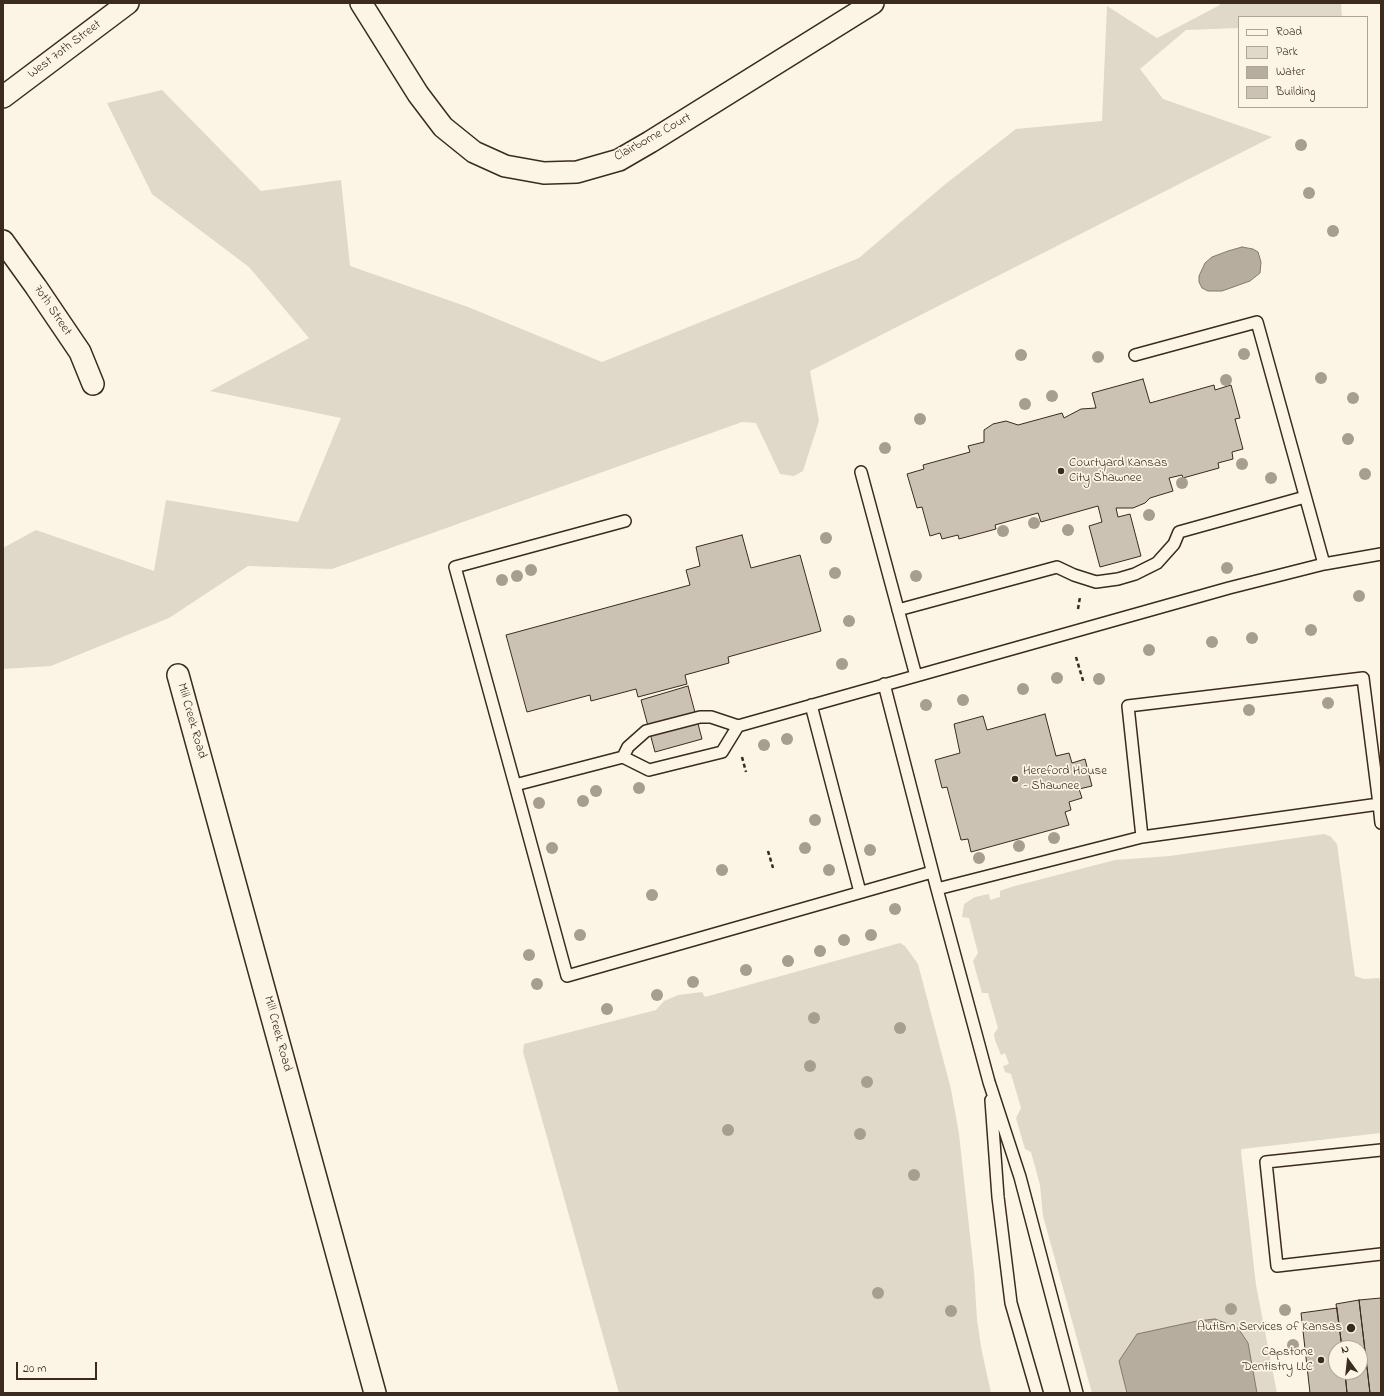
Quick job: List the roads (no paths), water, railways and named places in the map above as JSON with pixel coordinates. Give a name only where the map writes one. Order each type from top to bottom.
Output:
[{"type":"street","name":"Clairborne Court","points":[[361,3],[418,94],[443,127],[474,152],[505,166],[544,174],[577,172],[619,160],[873,3]]},
{"type":"street","name":"West 70th Street","points":[[3,97],[124,4]]},
{"type":"street","name":"70th Street","points":[[3,242],[36,287],[80,352],[93,384]]},
{"type":"street","name":"Mill Creek Road","points":[[178,675],[375,1393]]},
{"type":"lane","points":[[1135,355],[1257,322],[1324,564]]},
{"type":"lane","points":[[861,472],[916,676]]},
{"type":"lane","points":[[898,610],[1058,567],[1074,575],[1096,582],[1118,579],[1135,574],[1157,562],[1174,544],[1179,532],[1305,497]]},
{"type":"lane","points":[[625,521],[455,567],[567,976],[932,872]]},
{"type":"lane","points":[[623,756],[628,747],[646,731],[700,717],[711,716],[738,726],[1229,588],[1324,564],[1381,554]]},
{"type":"lane","points":[[1142,837],[1128,706],[1363,678],[1381,823]]},
{"type":"lane","points":[[884,684],[932,872],[989,1082],[1020,1177],[1077,1393]]},
{"type":"lane","points":[[811,705],[860,892]]},
{"type":"lane","points":[[514,785],[623,756],[649,770],[722,752],[738,726]]},
{"type":"lane","points":[[937,889],[1142,837],[1379,804]]},
{"type":"lane","points":[[989,1082],[998,1197],[1011,1303],[1037,1393]]},
{"type":"lane","points":[[1381,1150],[1266,1162],[1277,1266],[1381,1254]]},
{"type":"water","points":[[1242,247],[1253,249],[1258,252],[1261,262],[1260,273],[1250,281],[1222,291],[1208,291],[1202,288],[1199,282],[1199,276],[1205,263],[1212,257]]},
{"type":"water","points":[[1215,1319],[1238,1328],[1248,1343],[1257,1393],[1127,1393],[1119,1361],[1137,1334],[1197,1321]]},
{"type":"place","name":"Courtyard Kansas City Shawnee","points":[[1061,471]]},
{"type":"place","name":"Hereford House - Shawnee","points":[[1015,779]]},
{"type":"place","name":"Autism Services of Kansas","points":[[1351,1328]]},
{"type":"place","name":"Capstone Dentistry LLC","points":[[1321,1360]]}]
